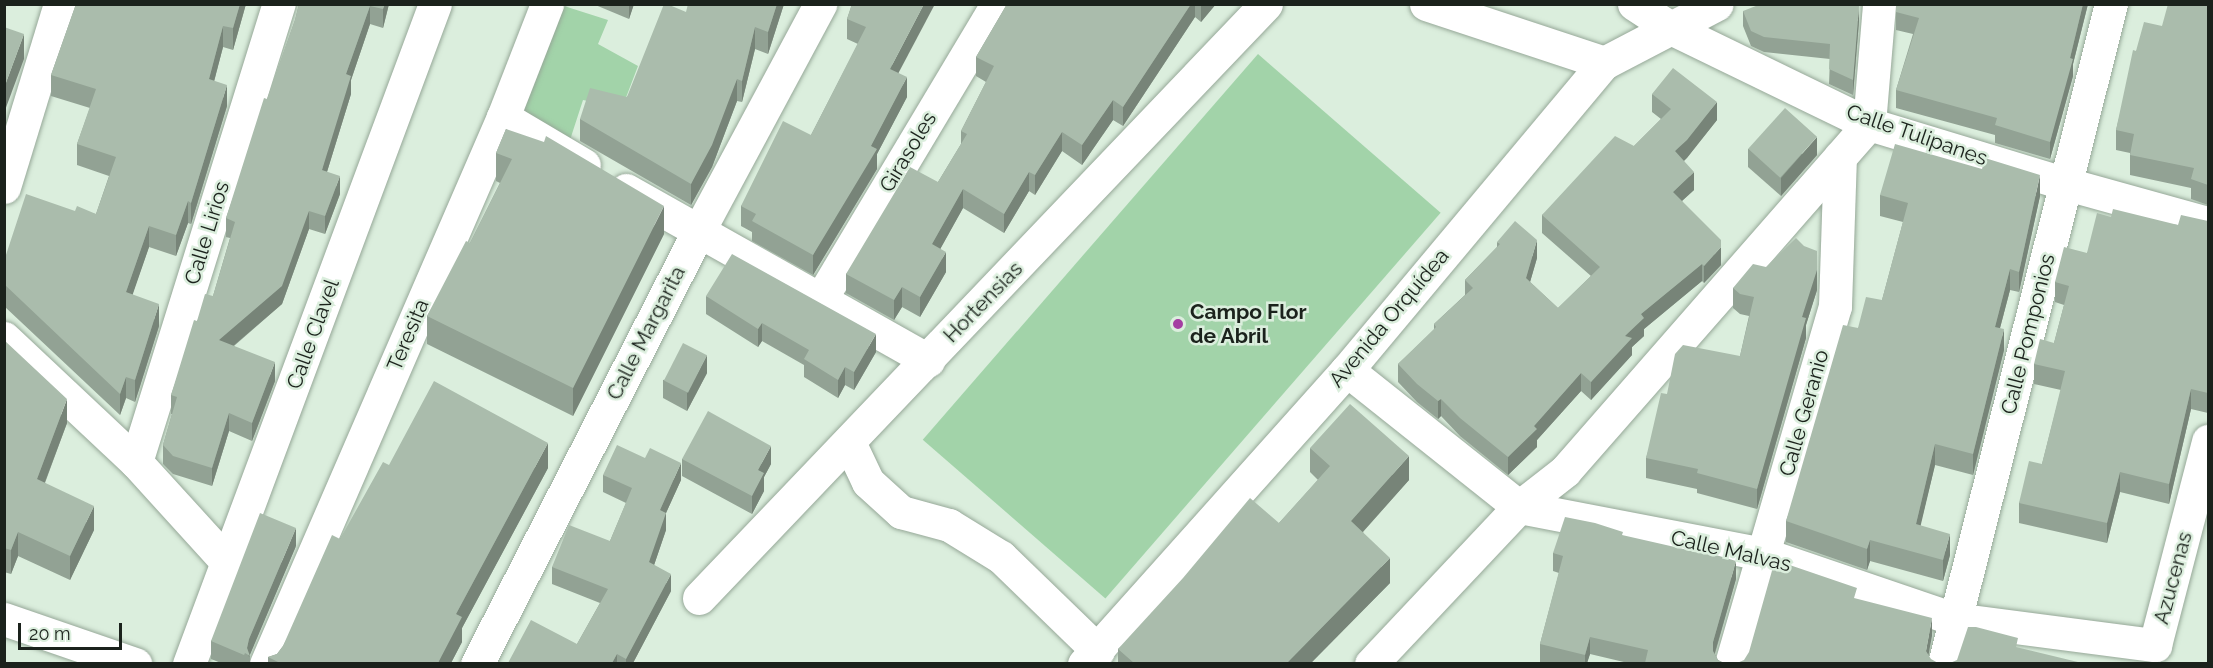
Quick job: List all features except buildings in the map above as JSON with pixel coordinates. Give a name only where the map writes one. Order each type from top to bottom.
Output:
[{"type":"street","points":[[4,187],[60,4]]},
{"type":"street","name":"Calle Lirios","points":[[136,462],[279,4]]},
{"type":"street","name":"Calle Clavel","points":[[189,663],[435,4]]},
{"type":"street","name":"Teresita","points":[[266,663],[503,117],[547,4]]},
{"type":"street","name":"Calle Margarita","points":[[477,663],[698,232],[820,4]]},
{"type":"street","name":"Girasoles","points":[[820,300],[997,4]]},
{"type":"street","name":"Hortensias","points":[[699,598],[1266,4]]},
{"type":"street","points":[[1426,4],[1604,63]]},
{"type":"street","name":"Calle Tulipanes","points":[[1634,4],[1671,28],[1869,123],[2067,184],[2208,224]]},
{"type":"street","name":"Avenida Orquídea","points":[[1091,657],[1347,370],[1604,63],[1717,4]]},
{"type":"street","points":[[1374,663],[1519,507],[1565,471],[1869,123],[1879,4]]},
{"type":"street","name":"Calle Pomponios","points":[[1944,663],[2111,4]]},
{"type":"street","points":[[503,117],[698,232],[928,360]]},
{"type":"street","name":"Calle Geranio","points":[[1731,663],[1835,306],[1840,157]]},
{"type":"street","points":[[4,338],[136,462],[228,563]]},
{"type":"street","name":"Calle Malvas","points":[[1347,370],[1519,507],[1763,554],[1954,619],[2156,645]]},
{"type":"street","name":"Azucenas","points":[[2156,645],[2208,441]]},
{"type":"street","points":[[849,442],[868,482],[901,512],[949,525],[1001,557],[1091,657]]},
{"type":"street","points":[[4,619],[135,663]]},
{"type":"green space","points":[[564,6],[608,20],[598,44],[638,66],[622,108],[583,100],[570,140],[519,108]]},
{"type":"green space","name":"Campo Flor de Abril","points":[[1258,54],[1441,213],[1105,598],[923,440]]},
{"type":"place","name":"Campo Flor de Abril","points":[[1178,324]]}]
